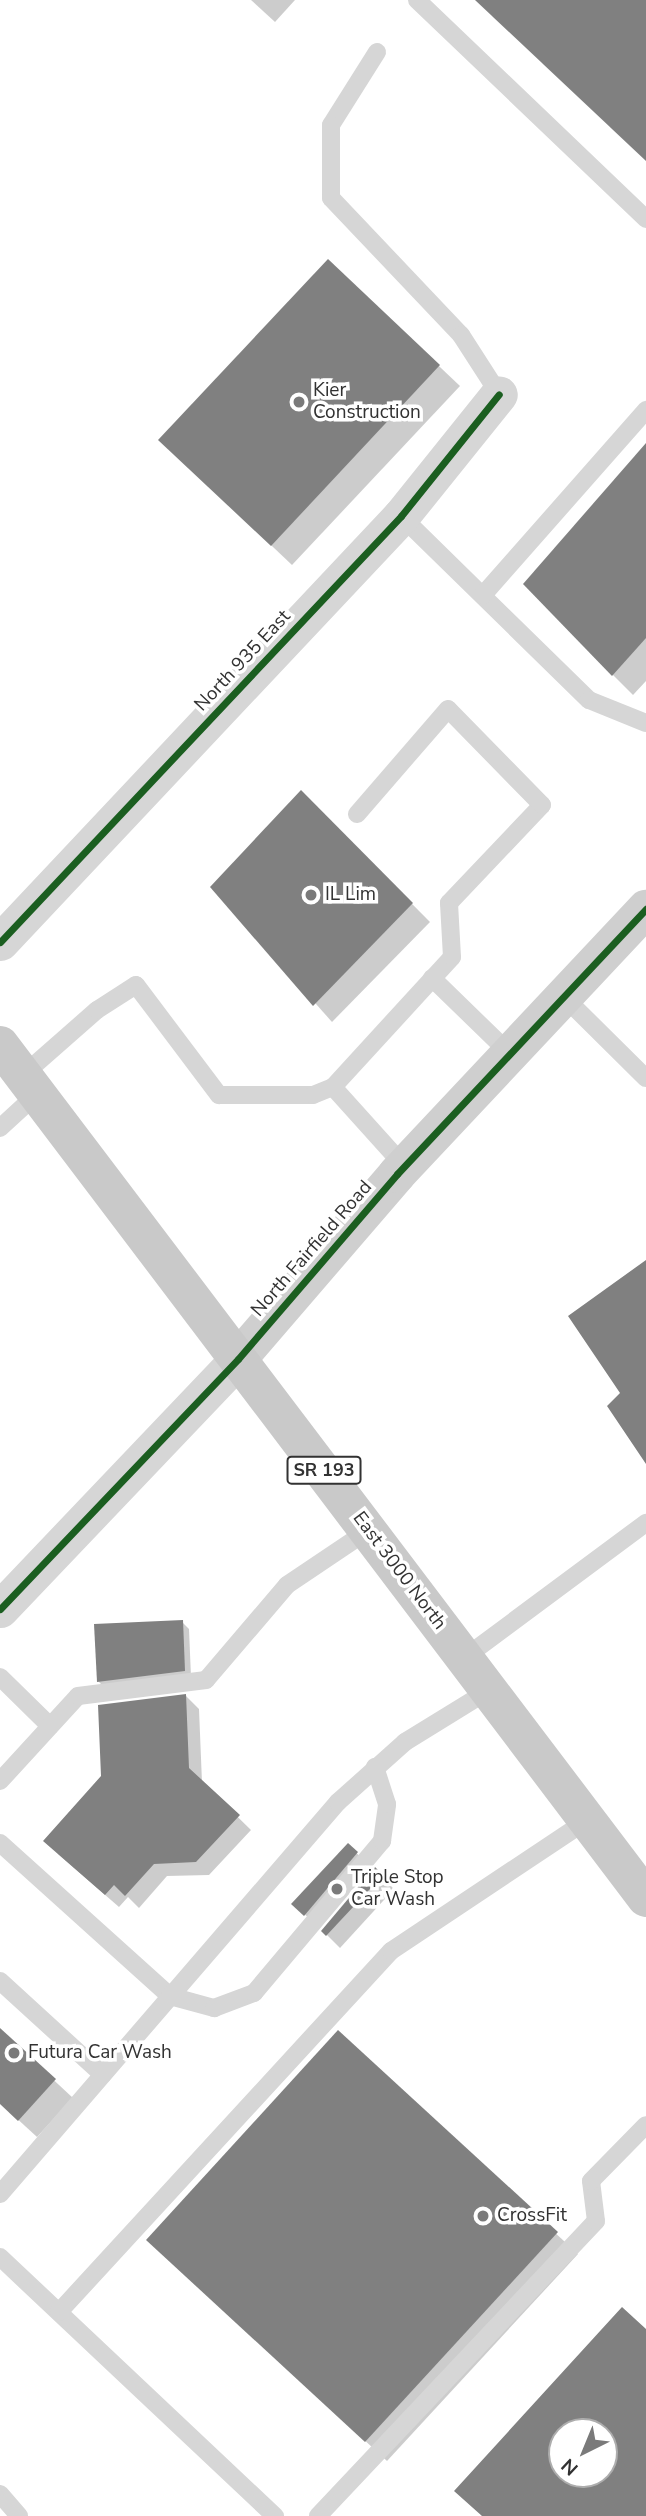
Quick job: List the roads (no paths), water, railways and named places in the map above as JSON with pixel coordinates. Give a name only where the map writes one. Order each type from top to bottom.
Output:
[{"type":"main road","name":"North Fairfield Road","points":[[238,1359],[405,1167],[562,995],[646,909]]},
{"type":"main road","name":"East 3000 North","points":[[0,1045],[646,1898]]},
{"type":"street","name":"North 935 East","points":[[0,942],[401,516],[499,394]]},
{"type":"street","name":"North Fairfield Road","points":[[0,1609],[238,1359]]},
{"type":"lane","points":[[417,0],[646,219]]},
{"type":"lane","points":[[377,52],[331,125],[331,198],[460,335],[499,394]]},
{"type":"lane","points":[[482,595],[646,410]]},
{"type":"lane","points":[[401,516],[589,700],[645,720]]},
{"type":"lane","points":[[0,1128],[30,1084],[97,1010],[136,985],[219,1095],[313,1095],[333,1087],[452,957],[449,903],[542,805],[448,709],[357,814]]},
{"type":"lane","points":[[432,978],[509,1053]]},
{"type":"lane","points":[[562,995],[646,1078]]},
{"type":"lane","points":[[333,1087],[405,1167]]},
{"type":"lane","points":[[464,1658],[646,1523]]},
{"type":"lane","points":[[0,1781],[78,1696],[206,1681],[287,1585],[369,1530]]},
{"type":"lane","points":[[0,1677],[50,1726]]},
{"type":"lane","points":[[0,2194],[338,1802],[405,1742],[488,1690]]},
{"type":"lane","points":[[0,1843],[170,1996],[214,2008],[254,1993],[382,1841],[387,1804],[374,1767]]},
{"type":"lane","points":[[58,2312],[391,1951],[586,1821]]},
{"type":"lane","points":[[0,1981],[103,2075]]},
{"type":"lane","points":[[318,2516],[596,2221],[591,2181],[646,2125]]},
{"type":"lane","points":[[0,2257],[275,2516]]},
{"type":"lane","points":[[0,2494],[19,2516]]},
{"type":"place","name":"Kier Construction","points":[[299,402]]},
{"type":"place","name":"IL Lim","points":[[311,895]]},
{"type":"place","name":"Triple Stop Car Wash","points":[[337,1889]]},
{"type":"place","name":"Futura Car Wash","points":[[14,2053]]},
{"type":"place","name":"CrossFit","points":[[483,2216]]}]
